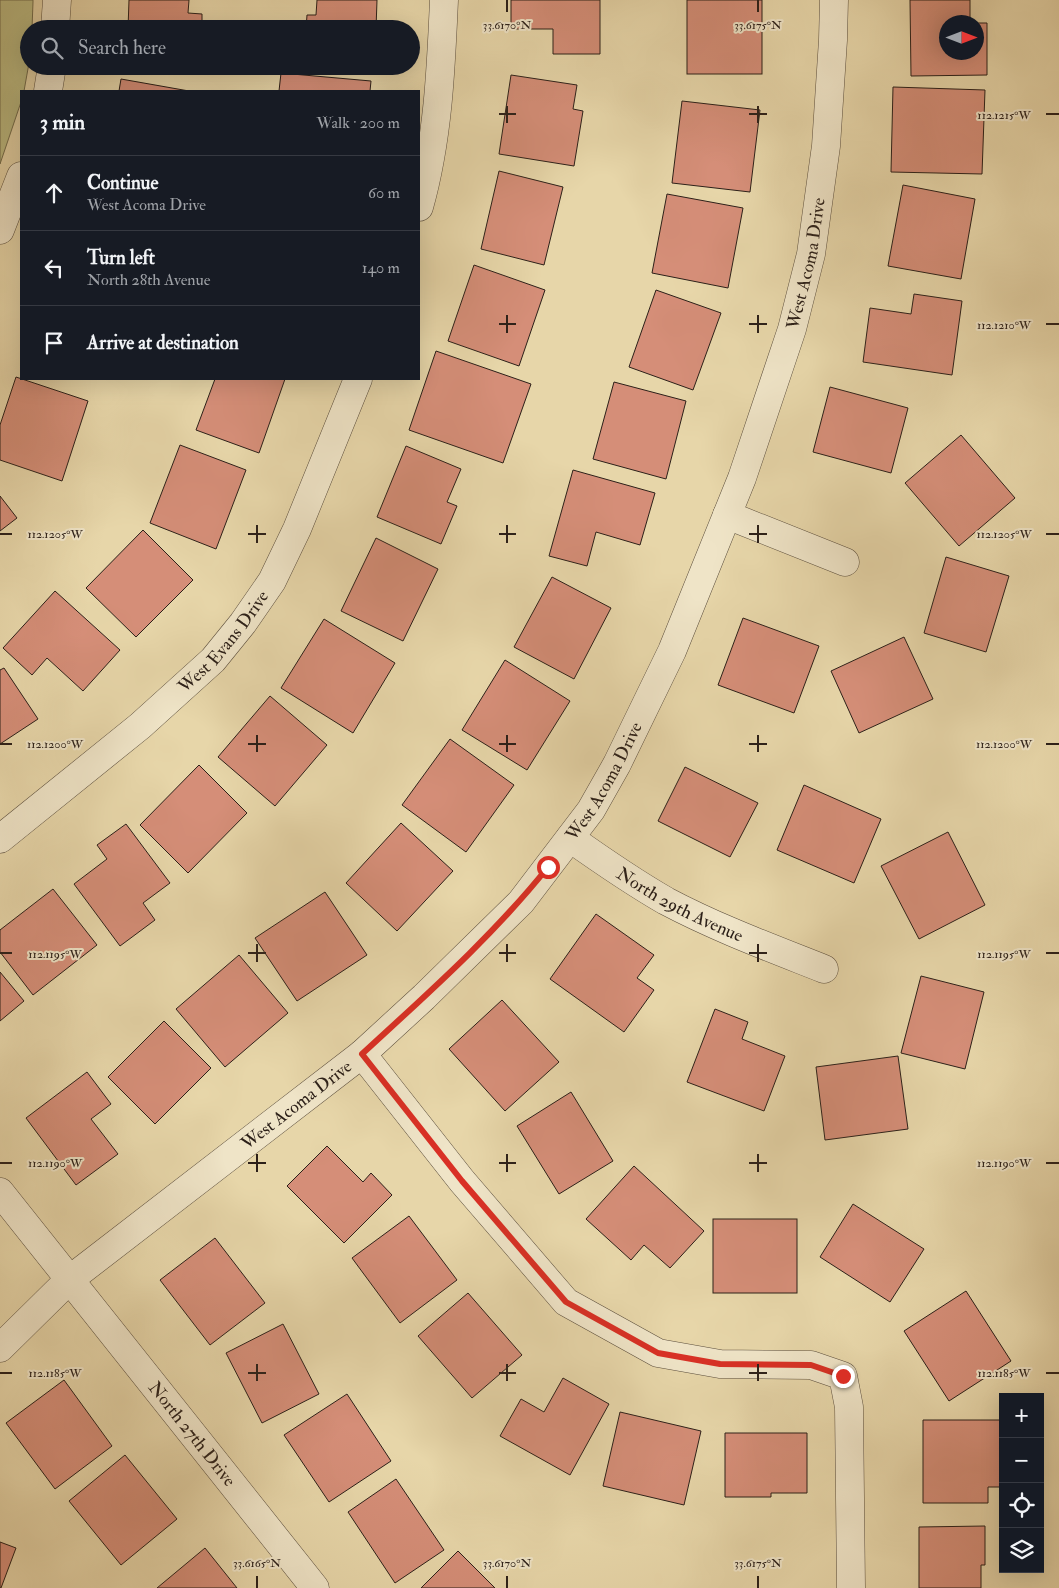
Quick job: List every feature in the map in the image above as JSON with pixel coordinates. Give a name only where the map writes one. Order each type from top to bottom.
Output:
[{"type":"street","points":[[56,20],[57,0]]},
{"type":"street","points":[[420,202],[436,119],[444,0]]},
{"type":"street","name":"West Acoma Drive","points":[[0,1348],[69,1280],[362,1054],[424,997],[520,902],[591,810],[617,764],[672,651],[742,478],[792,329],[811,254],[826,146],[834,0]]},
{"type":"street","points":[[48,90],[51,75]]},
{"type":"street","points":[[0,230],[20,179]]},
{"type":"street","name":"West Evans Drive","points":[[0,839],[154,712],[213,660],[243,623],[272,581],[297,529],[358,380]]},
{"type":"street","points":[[727,515],[845,562]]},
{"type":"street","name":"North 29th Avenue","points":[[570,838],[606,864],[666,900],[734,934],[824,969]]},
{"type":"street","points":[[362,1054],[462,1181],[566,1302],[658,1353],[720,1364],[811,1365],[843,1376],[849,1407],[851,1588]]},
{"type":"street","name":"North 27th Drive","points":[[0,1192],[315,1588]]},
{"type":"green space","points":[[0,0],[33,0],[32,20],[20,20],[20,75],[27,75],[24,90],[20,90],[20,105],[0,164]]},
{"type":"building","points":[[129,0],[189,0],[188,13],[202,14],[202,20],[128,20]]},
{"type":"building","points":[[317,0],[377,0],[376,20],[307,20],[307,15],[316,15]]},
{"type":"building","points":[[511,0],[600,0],[600,54],[553,54],[553,29],[511,29]]},
{"type":"building","points":[[687,0],[762,0],[762,74],[687,74]]},
{"type":"building","points":[[910,0],[970,0],[970,15],[939,15],[939,60],[984,60],[984,23],[987,23],[987,75],[911,76]]},
{"type":"building","points":[[281,75],[304,75],[371,81],[370,90],[279,90]]},
{"type":"building","points":[[511,75],[577,85],[573,109],[583,111],[574,166],[499,154]]},
{"type":"building","points":[[121,79],[183,90],[119,90]]},
{"type":"building","points":[[893,87],[985,90],[982,174],[891,172]]},
{"type":"building","points":[[682,101],[760,110],[750,192],[672,183]]},
{"type":"building","points":[[499,171],[563,187],[544,265],[481,249]]},
{"type":"building","points":[[903,185],[975,199],[961,279],[888,266]]},
{"type":"building","points":[[667,194],[743,208],[728,288],[652,273]]},
{"type":"building","points":[[474,265],[545,290],[519,366],[448,341]]},
{"type":"building","points":[[656,290],[721,313],[693,390],[629,367]]},
{"type":"building","points":[[914,294],[962,301],[952,375],[863,362],[870,308],[911,314]]},
{"type":"building","points":[[436,351],[531,384],[503,463],[409,430]]},
{"type":"building","points":[[16,377],[20,380],[88,401],[62,481],[0,460],[0,425]]},
{"type":"building","points":[[215,380],[285,380],[259,453],[196,430]]},
{"type":"building","points":[[614,382],[686,401],[666,479],[593,459]]},
{"type":"building","points":[[830,387],[908,408],[891,473],[813,452]]},
{"type":"building","points":[[961,435],[1015,498],[959,546],[905,483]]},
{"type":"building","points":[[180,445],[246,470],[216,549],[150,523]]},
{"type":"building","points":[[406,446],[461,469],[447,502],[457,506],[441,544],[377,517]]},
{"type":"building","points":[[573,470],[655,493],[640,545],[596,532],[587,566],[549,556]]},
{"type":"building","points":[[0,496],[17,518],[0,531]]},
{"type":"building","points":[[143,530],[193,580],[136,637],[86,588]]},
{"type":"building","points":[[376,538],[438,569],[403,641],[341,611]]},
{"type":"building","points":[[946,557],[1009,576],[986,652],[924,633]]},
{"type":"building","points":[[552,577],[611,608],[574,679],[514,647]]},
{"type":"building","points":[[55,591],[120,650],[83,691],[47,658],[32,675],[3,648]]},
{"type":"building","points":[[743,618],[819,646],[794,713],[718,685]]},
{"type":"building","points":[[324,619],[395,663],[353,733],[281,688]]},
{"type":"building","points":[[904,637],[933,699],[859,733],[831,671]]},
{"type":"building","points":[[505,660],[570,701],[527,770],[462,730]]},
{"type":"building","points":[[4,668],[38,719],[0,744],[0,670]]},
{"type":"building","points":[[270,696],[327,745],[275,806],[218,757]]},
{"type":"building","points":[[450,739],[514,785],[466,852],[402,805]]},
{"type":"building","points":[[199,765],[247,813],[188,873],[140,825]]},
{"type":"building","points":[[685,767],[758,803],[730,857],[658,821]]},
{"type":"building","points":[[804,785],[881,819],[854,883],[777,850]]},
{"type":"building","points":[[401,823],[453,871],[397,931],[346,883]]},
{"type":"building","points":[[126,824],[170,883],[143,903],[155,920],[120,946],[74,884],[107,859],[97,845]]},
{"type":"building","points":[[948,832],[985,905],[919,939],[881,866]]},
{"type":"building","points":[[53,889],[97,945],[33,995],[0,952],[0,930]]},
{"type":"building","points":[[325,892],[367,955],[297,1001],[255,938]]},
{"type":"building","points":[[596,914],[654,955],[637,978],[654,990],[624,1032],[550,979]]},
{"type":"building","points":[[239,955],[288,1013],[225,1067],[176,1009]]},
{"type":"building","points":[[0,972],[24,1001],[0,1021]]},
{"type":"building","points":[[921,976],[984,992],[965,1069],[901,1053]]},
{"type":"building","points":[[502,1000],[559,1062],[505,1111],[449,1049]]},
{"type":"building","points":[[715,1009],[748,1022],[742,1039],[785,1056],[764,1111],[687,1082]]},
{"type":"building","points":[[164,1021],[211,1068],[155,1124],[108,1077]]},
{"type":"building","points":[[898,1056],[908,1129],[825,1140],[816,1067]]},
{"type":"building","points":[[87,1072],[111,1104],[91,1119],[118,1154],[76,1185],[26,1118]]},
{"type":"building","points":[[571,1092],[613,1161],[559,1194],[517,1126]]},
{"type":"building","points":[[327,1146],[363,1182],[371,1173],[392,1195],[344,1243],[287,1186]]},
{"type":"building","points":[[634,1166],[704,1231],[670,1268],[644,1245],[631,1260],[586,1219]]},
{"type":"building","points":[[853,1204],[924,1249],[890,1302],[820,1257]]},
{"type":"building","points":[[409,1216],[457,1280],[400,1323],[352,1258]]},
{"type":"building","points":[[713,1219],[797,1219],[797,1293],[713,1293]]},
{"type":"building","points":[[215,1238],[265,1303],[210,1345],[160,1280]]},
{"type":"building","points":[[966,1291],[1011,1361],[949,1401],[904,1331]]},
{"type":"building","points":[[468,1293],[522,1355],[472,1398],[418,1336]]},
{"type":"building","points":[[283,1324],[319,1394],[262,1423],[226,1353]]},
{"type":"building","points":[[563,1378],[609,1404],[570,1475],[500,1436],[521,1399],[544,1412]]},
{"type":"building","points":[[64,1380],[112,1446],[55,1489],[6,1423]]},
{"type":"building","points":[[347,1394],[391,1461],[329,1502],[284,1435]]},
{"type":"building","points":[[620,1412],[701,1431],[684,1505],[603,1486]]},
{"type":"building","points":[[923,1420],[999,1420],[999,1487],[988,1487],[988,1503],[923,1503]]},
{"type":"building","points":[[725,1433],[807,1433],[807,1493],[771,1493],[771,1497],[725,1497]]},
{"type":"building","points":[[125,1455],[177,1519],[121,1565],[69,1501]]},
{"type":"building","points":[[396,1479],[444,1550],[395,1583],[348,1512]]},
{"type":"building","points":[[985,1526],[985,1565],[981,1565],[981,1588],[919,1588],[919,1527]]},
{"type":"building","points":[[0,1542],[16,1548],[1,1588],[0,1588]]},
{"type":"building","points":[[205,1548],[237,1588],[157,1588]]},
{"type":"building","points":[[458,1551],[495,1588],[421,1588]]},
{"type":"route","points":[[548,867],[520,902],[424,997],[362,1054],[462,1181],[566,1302],[658,1353],[720,1364],[811,1365],[843,1376]]}]
